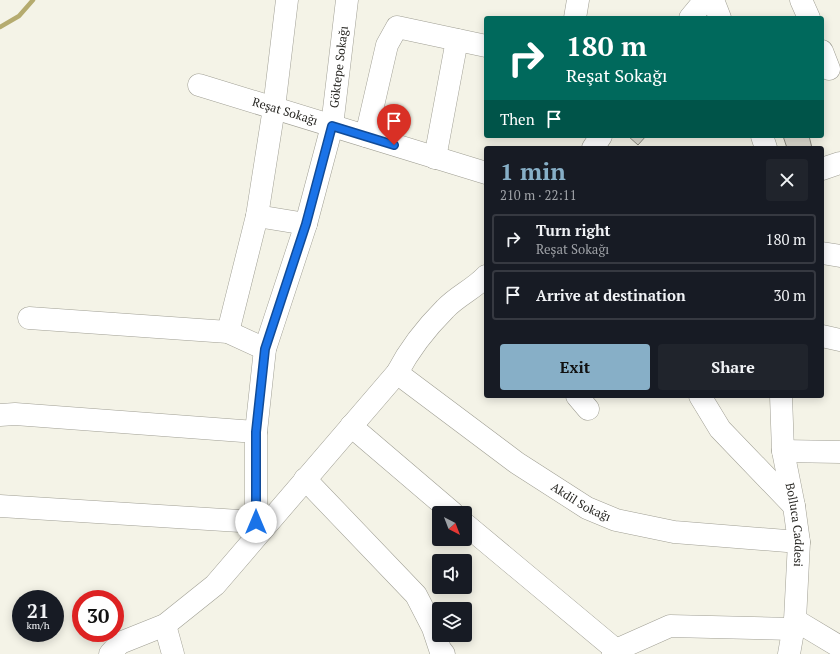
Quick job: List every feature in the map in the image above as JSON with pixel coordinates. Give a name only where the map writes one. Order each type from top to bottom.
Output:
[{"type":"street","points":[[228,332],[257,216],[274,108],[287,0]]},
{"type":"street","name":"Göktepe Sokağı","points":[[260,525],[256,432],[265,349],[306,224],[332,126],[347,0]]},
{"type":"street","points":[[575,16],[578,0]]},
{"type":"street","points":[[692,16],[705,0]]},
{"type":"street","points":[[713,0],[719,16]]},
{"type":"street","points":[[801,0],[807,16]]},
{"type":"street","points":[[366,136],[387,45],[397,27],[484,46]]},
{"type":"street","points":[[435,158],[457,40]]},
{"type":"street","name":"Reşat Sokağı","points":[[199,85],[484,173]]},
{"type":"street","points":[[824,168],[840,163]]},
{"type":"street","points":[[257,216],[306,224]]},
{"type":"street","points":[[824,253],[840,256]]},
{"type":"street","points":[[110,654],[120,643],[165,625],[215,585],[260,525],[305,479],[397,373],[408,352],[446,308],[484,283]]},
{"type":"street","points":[[29,318],[228,332],[265,349]]},
{"type":"street","points":[[824,336],[840,340]]},
{"type":"street","name":"Akdil Sokağı","points":[[397,373],[517,463],[587,508],[616,520],[674,532],[799,542]]},
{"type":"street","points":[[701,398],[720,429],[794,506]]},
{"type":"street","name":"Bolluca Caddesi","points":[[781,398],[784,451],[799,542],[794,624],[789,654]]},
{"type":"street","points":[[0,415],[23,414],[256,432]]},
{"type":"street","points":[[351,426],[445,506]]},
{"type":"street","points":[[784,451],[840,452]]},
{"type":"street","points":[[305,479],[416,596],[433,628],[440,649],[444,654]]},
{"type":"street","points":[[0,506],[260,525]]},
{"type":"street","points":[[472,530],[616,653],[670,626],[794,624],[840,647]]},
{"type":"street","points":[[165,625],[173,654]]},
{"type":"building","points":[[630,138],[644,138],[638,145]]},
{"type":"building","points":[[784,138],[810,138],[812,146],[786,146]]},
{"type":"waterway","points":[[0,27],[19,16],[33,0]]},
{"type":"route","points":[[256,522],[256,432],[265,349],[306,224],[332,126],[394,145]]}]
